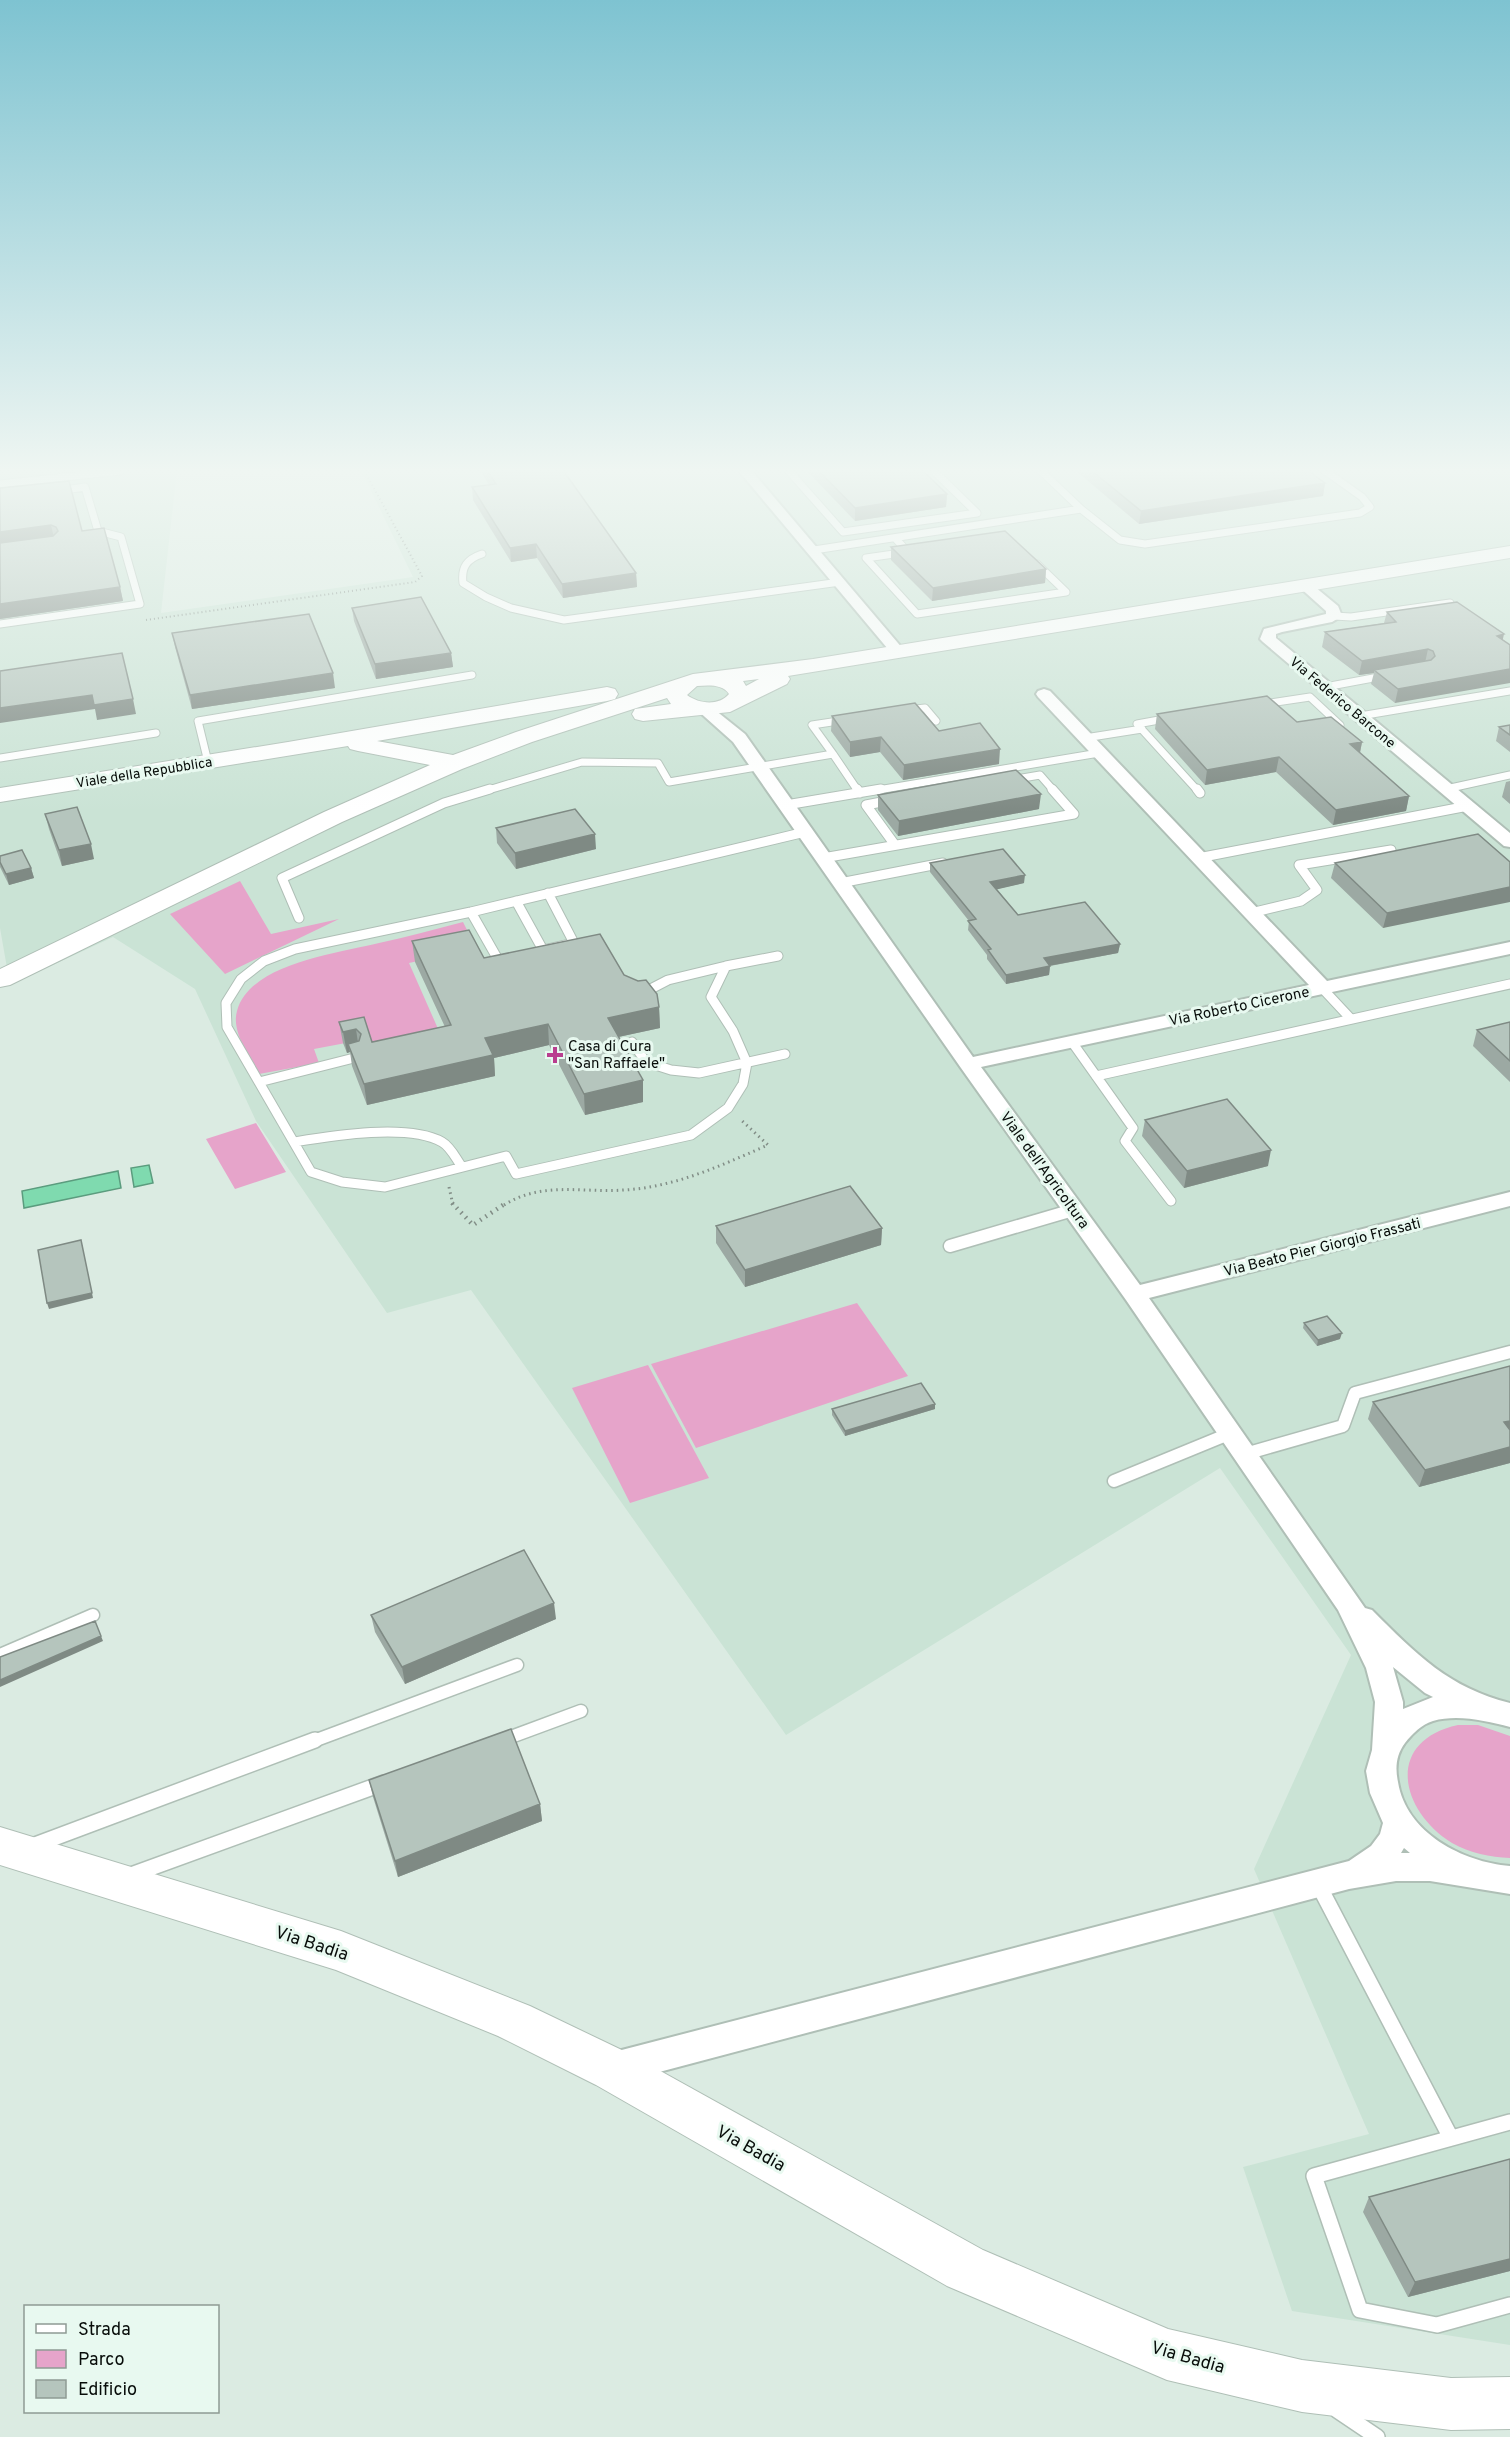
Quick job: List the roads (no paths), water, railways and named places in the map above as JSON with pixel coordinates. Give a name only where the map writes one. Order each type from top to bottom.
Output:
[{"type":"main road","points":[[0,979],[394,790],[683,685],[708,679],[813,666],[1312,584]]},
{"type":"main road","points":[[165,900],[470,761],[637,715],[658,711],[725,706],[773,681],[813,666]]},
{"type":"main road","points":[[708,679],[734,685],[740,694],[736,700]]},
{"type":"main road","points":[[683,685],[676,695],[678,699],[701,708]]},
{"type":"main road","name":"Viale della Repubblica","points":[[0,795],[288,749],[583,698],[683,685]]},
{"type":"main road","name":"Viale della Repubblica","points":[[288,749],[355,744],[393,750],[417,757],[470,761],[475,746],[467,738],[442,727],[422,725]]},
{"type":"main road","points":[[393,750],[404,755],[412,766],[405,781],[394,790]]},
{"type":"main road","name":"Via Badia","points":[[9,1849],[341,1951],[514,2021],[612,2069],[965,2268],[1167,2354],[1302,2386],[1450,2404],[1510,2403]]},
{"type":"street","points":[[841,584],[898,652]]},
{"type":"street","points":[[1304,585],[1333,609],[1335,616]]},
{"type":"street","name":"Via Federico Barcone","points":[[1335,616],[1315,622],[1276,628],[1269,632],[1268,639],[1510,842]]},
{"type":"street","points":[[1044,694],[1322,988]]},
{"type":"street","name":"Viale dell'Agricoltura","points":[[736,700],[739,738]]},
{"type":"street","name":"Viale dell'Agricoltura","points":[[701,708],[739,738],[968,1064],[1134,1294],[1348,1604],[1380,1668],[1389,1702],[1382,1771],[1386,1796],[1399,1820],[1418,1844],[1445,1862],[1475,1875],[1510,1880]]},
{"type":"street","name":"Via Roberto Cicerone","points":[[968,1064],[1510,948]]},
{"type":"street","name":"Via Beato Pier Giorgio Frassati","points":[[1134,1294],[1510,1199]]},
{"type":"street","name":"Viale dell'Agricoltura","points":[[1348,1604],[1400,1656],[1435,1685],[1479,1707],[1510,1715]]},
{"type":"street","name":"Viale dell'Agricoltura","points":[[1386,1749],[1399,1728],[1421,1713],[1448,1706],[1479,1707]]},
{"type":"street","points":[[1348,1875],[1370,1865],[1384,1853],[1395,1838],[1399,1820]]},
{"type":"street","points":[[612,2069],[1348,1875],[1396,1867],[1430,1867],[1475,1875]]},
{"type":"lane","points":[[0,624],[140,604],[134,584]]},
{"type":"lane","points":[[464,584],[478,594],[518,611],[564,620],[827,584]]},
{"type":"lane","points":[[889,584],[916,614],[1066,592],[1057,584]]},
{"type":"lane","points":[[1335,616],[1351,617],[1450,603]]},
{"type":"lane","points":[[208,762],[198,721],[472,675]]},
{"type":"lane","points":[[1326,687],[1395,675]]},
{"type":"lane","points":[[1360,716],[1510,691]]},
{"type":"lane","points":[[1252,706],[1310,697],[1349,734]]},
{"type":"lane","points":[[902,711],[925,708],[936,721]]},
{"type":"lane","points":[[1183,717],[1137,724],[1200,793]]},
{"type":"lane","points":[[857,718],[812,725],[860,793]]},
{"type":"lane","points":[[1085,738],[1142,729]]},
{"type":"lane","points":[[0,758],[156,733]]},
{"type":"lane","points":[[786,805],[1099,753]]},
{"type":"lane","points":[[299,918],[282,878],[444,803],[582,762],[658,764],[669,783],[833,754]]},
{"type":"lane","points":[[823,858],[1074,813],[1040,775],[1005,781]]},
{"type":"lane","points":[[1446,789],[1510,775]]},
{"type":"lane","points":[[895,845],[866,804],[901,799]]},
{"type":"lane","points":[[1198,858],[1468,806]]},
{"type":"lane","points":[[726,966],[711,997],[733,1031],[747,1064],[743,1084],[728,1108],[691,1135],[516,1174],[506,1156],[385,1187],[342,1182],[311,1172],[227,1027],[226,1004],[240,979],[264,961],[295,949],[471,912],[805,832]]},
{"type":"lane","points":[[1251,914],[1301,901],[1317,890],[1299,865],[1391,850]]},
{"type":"lane","points":[[840,883],[953,861]]},
{"type":"lane","points":[[516,901],[543,950],[574,943],[548,893]]},
{"type":"lane","points":[[471,912],[500,963]]},
{"type":"lane","points":[[640,995],[668,980],[778,956]]},
{"type":"lane","points":[[1096,1076],[1510,984]]},
{"type":"lane","points":[[1322,988],[1351,1019]]},
{"type":"lane","points":[[632,1042],[646,1062],[671,1070],[699,1073],[785,1054]]},
{"type":"lane","points":[[1072,1042],[1133,1128],[1125,1141],[1171,1201]]},
{"type":"lane","points":[[259,1082],[358,1057]]},
{"type":"lane","points":[[294,1142],[331,1136],[382,1133],[422,1134],[442,1141],[462,1167]]},
{"type":"lane","points":[[950,1246],[1073,1210]]},
{"type":"lane","points":[[1245,1454],[1343,1426],[1355,1393],[1510,1352]]},
{"type":"lane","points":[[1114,1481],[1231,1433]]},
{"type":"lane","points":[[0,1654],[93,1615]]},
{"type":"lane","points":[[9,1849],[517,1665]]},
{"type":"lane","points":[[481,1748],[581,1711]]},
{"type":"lane","points":[[114,1881],[392,1780]]},
{"type":"lane","points":[[1318,1883],[1451,2138]]},
{"type":"lane","points":[[1510,2122],[1314,2176],[1360,2310],[1437,2325],[1510,2305]]},
{"type":"lane","points":[[1302,2386],[1377,2437]]},
{"type":"place","name":"Casa di Cura \"San Raffaele\"","points":[[555,1055]]}]
